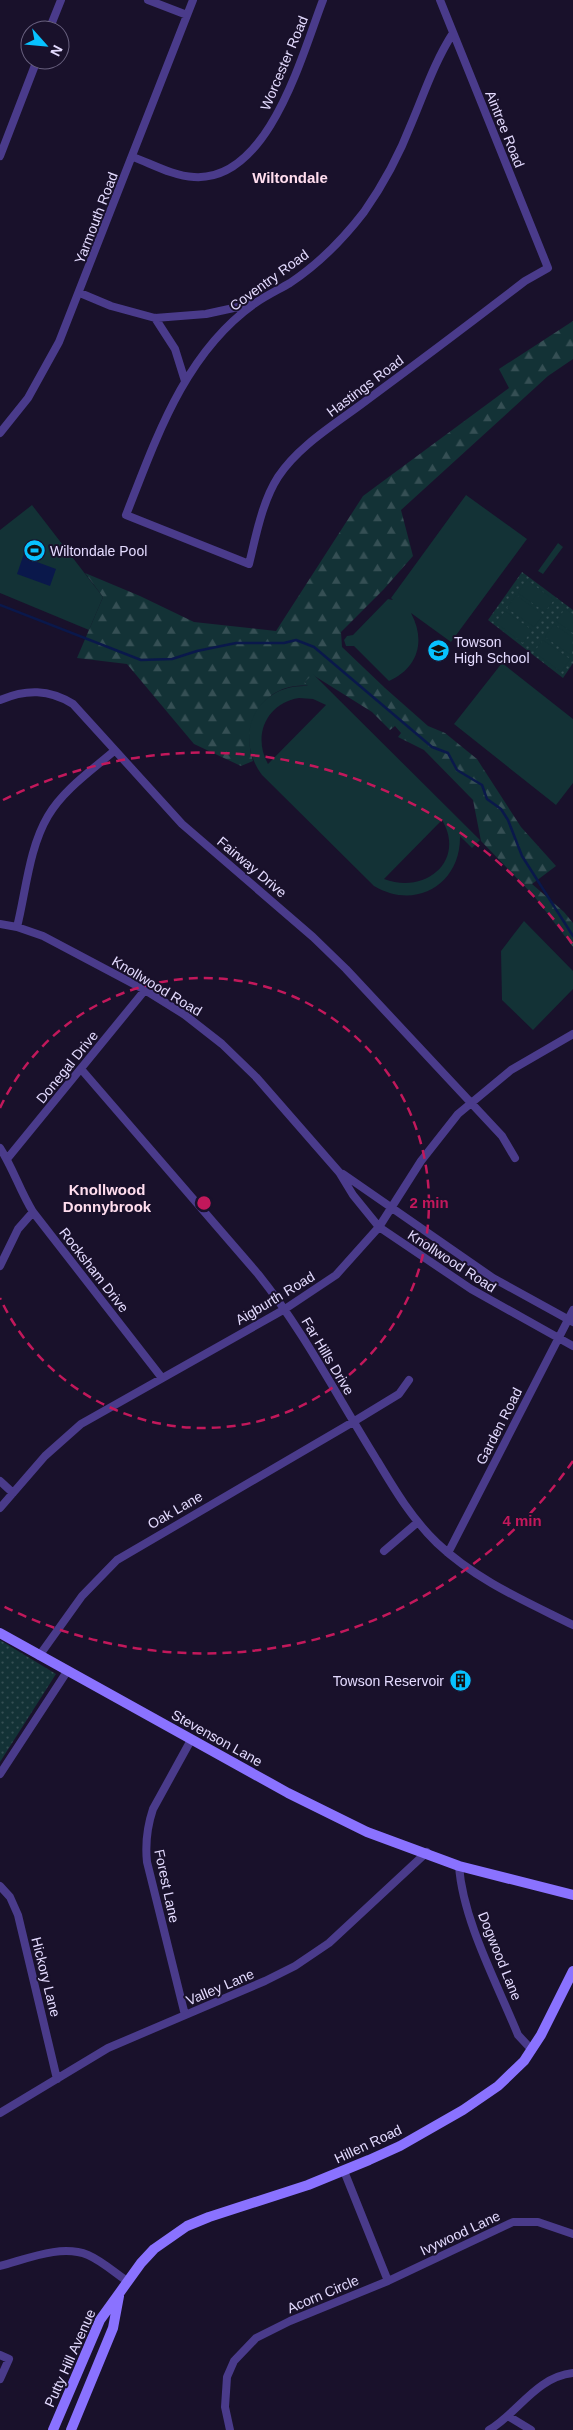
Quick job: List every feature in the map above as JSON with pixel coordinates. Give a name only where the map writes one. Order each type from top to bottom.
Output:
[{"type":"street","points":[[53,20],[61,0]]},
{"type":"street","points":[[148,0],[187,15]]},
{"type":"street","name":"Yarmouth Road","points":[[0,433],[28,398],[59,342],[80,293],[193,0]]},
{"type":"street","name":"Worcester Road","points":[[133,156],[174,172],[194,177],[215,175],[238,163],[262,138],[277,114],[323,0]]},
{"type":"street","name":"Aintree Road","points":[[440,0],[548,268]]},
{"type":"street","name":"Coventry Road","points":[[249,564],[126,514],[155,442],[184,382],[212,344],[254,304],[291,282],[311,266],[363,213],[393,162],[412,124],[440,52],[453,33]]},
{"type":"street","points":[[0,156],[33,70]]},
{"type":"street","name":"Hastings Road","points":[[249,564],[255,538],[271,490],[278,477],[293,460],[336,424],[518,287],[548,268]]},
{"type":"street","points":[[80,293],[111,306],[155,318],[206,314],[254,304]]},
{"type":"street","points":[[155,318],[175,349],[184,382]]},
{"type":"street","name":"Fairway Drive","points":[[0,700],[37,691],[61,697],[82,713],[114,751],[182,824],[313,937],[346,969],[502,1136],[514,1158]]},
{"type":"street","points":[[17,927],[37,843],[48,815],[70,790],[114,751]]},
{"type":"street","name":"Knollwood Road","points":[[0,924],[17,927],[43,936],[145,990],[191,1020],[240,1061],[339,1172],[353,1195],[379,1227],[464,1285],[573,1346]]},
{"type":"street","name":"Donegal Drive","points":[[7,1159],[145,990]]},
{"type":"street","name":"Aigburth Road","points":[[0,1508],[45,1456],[81,1424],[285,1309],[336,1275],[379,1227],[441,1134],[471,1102],[510,1070],[572,1036]]},
{"type":"street","name":"Far Hills Drive","points":[[81,1069],[258,1274],[285,1309],[353,1422],[398,1494],[418,1522],[448,1553],[497,1588],[573,1625]]},
{"type":"street","name":"Rocksham Drive","points":[[0,1148],[7,1159],[21,1194],[33,1212],[162,1378]]},
{"type":"street","name":"Knollwood Road","points":[[339,1172],[493,1278],[571,1320]]},
{"type":"street","points":[[0,1266],[18,1229],[33,1212]]},
{"type":"street","name":"Garden Road","points":[[448,1553],[558,1338],[571,1320],[573,1310]]},
{"type":"street","name":"Oak Lane","points":[[39,1656],[93,1583],[126,1553],[399,1394],[409,1380]]},
{"type":"street","points":[[0,1481],[13,1493]]},
{"type":"street","points":[[384,1550],[418,1522]]},
{"type":"street","name":"Stevenson Lane","points":[[0,1633],[288,1793],[367,1832],[428,1852],[459,1866],[495,1873],[573,1896]]},
{"type":"street","points":[[0,1774],[68,1670]]},
{"type":"street","name":"Forest Lane","points":[[184,2015],[147,1862],[146,1846],[149,1821],[153,1809],[192,1740]]},
{"type":"street","name":"Stevenson Lane","points":[[428,1852],[440,1853],[495,1873]]},
{"type":"street","name":"Valley Lane","points":[[0,2114],[108,2048],[265,1981],[314,1954],[329,1943],[428,1852]]},
{"type":"street","name":"Dogwood Lane","points":[[459,1866],[461,1886],[468,1912],[518,2035],[532,2050]]},
{"type":"street","name":"Hickory Lane","points":[[0,1886],[10,1897],[18,1915],[57,2079]]},
{"type":"street","name":"Hillen Road","points":[[119,2295],[127,2281],[154,2249],[187,2226],[344,2171],[400,2146],[463,2110],[505,2080],[532,2050],[573,1971]]},
{"type":"street","points":[[344,2171],[388,2281]]},
{"type":"street","name":"Ivywood Lane","points":[[388,2281],[513,2222],[538,2222],[573,2234]]},
{"type":"street","points":[[0,2266],[43,2255],[77,2252],[89,2256],[127,2281]]},
{"type":"street","name":"Acorn Circle","points":[[230,2430],[224,2407],[227,2377],[241,2351],[256,2338],[290,2321],[388,2281]]},
{"type":"street","name":"Putty Hill Avenue","points":[[54,2430],[100,2320],[119,2295]]},
{"type":"street","name":"Putty Hill Avenue","points":[[71,2430],[112,2328],[119,2295]]},
{"type":"street","points":[[0,2355],[9,2359],[0,2379]]},
{"type":"street","points":[[489,2430],[508,2416],[528,2395],[561,2376],[573,2373]]},
{"type":"street","points":[[508,2416],[531,2430]]},
{"type":"green space","points":[[573,321],[573,359],[548,376],[401,510],[413,556],[384,589],[341,632],[342,647],[385,688],[428,726],[445,733],[477,759],[521,827],[556,866],[532,884],[564,912],[573,923],[573,947],[534,896],[481,841],[473,800],[424,750],[398,737],[401,733],[395,726],[390,730],[372,712],[313,675],[305,682],[309,686],[294,686],[280,690],[260,707],[250,733],[253,761],[241,766],[194,744],[127,664],[77,658],[103,597],[85,573],[140,596],[194,622],[276,631],[363,496],[509,388],[499,369]]},
{"type":"green space","points":[[466,495],[527,539],[451,642],[411,613],[416,623],[418,634],[416,653],[407,669],[389,681],[354,646],[346,646],[344,640],[347,636],[353,635],[388,599],[393,600],[391,598]]},
{"type":"green space","name":"Wiltondale Pool","points":[[32,505],[103,597],[89,630],[0,593],[0,530]]},
{"type":"green space","points":[[558,543],[563,547],[543,574],[538,571]]},
{"type":"green space","points":[[522,572],[573,610],[573,663],[563,678],[488,620]]},
{"type":"green space","points":[[527,580],[554,600],[545,612],[518,593]]},
{"type":"green space","points":[[516,595],[543,615],[534,627],[507,608]]},
{"type":"green space","points":[[565,609],[573,614],[573,633],[556,621]]},
{"type":"green space","points":[[505,611],[532,630],[523,643],[496,623]]},
{"type":"green space","points":[[554,624],[573,638],[572,656],[545,637]]},
{"type":"green space","points":[[543,640],[570,659],[561,672],[534,652]]},
{"type":"green space","points":[[502,663],[573,719],[573,783],[556,805],[454,724]]},
{"type":"green space","points":[[313,674],[480,840],[472,848],[460,836],[458,853],[453,868],[444,880],[433,888],[420,894],[405,895],[390,893],[374,886],[262,775],[253,760],[249,744],[250,728],[255,714],[263,702],[275,693],[290,687],[308,686],[305,682]],"holes":[[[299,698],[313,699],[326,705],[268,764],[263,753],[262,742],[262,732],[266,722],[278,706]],[[442,820],[448,835],[449,848],[445,860],[438,870],[427,878],[414,882],[400,883],[384,879]]]},
{"type":"green space","points":[[524,921],[573,971],[573,989],[533,1030],[502,1000],[501,951]]},
{"type":"green space","points":[[0,1640],[56,1674],[0,1762]]},
{"type":"shaded area","name":"Wiltondale Pool","points":[[28,542],[43,547],[37,562],[56,569],[50,586],[17,574]]},
{"type":"waterway","points":[[0,605],[141,660],[172,659],[197,651],[236,643],[284,643],[296,640],[314,647],[432,747],[448,753],[457,770],[482,785],[487,799],[501,809],[508,820],[522,856],[573,936]]},
{"type":"place","name":"Wiltondale Pool","points":[[34,551]]},
{"type":"place","name":"Towson High School","points":[[438,650]]},
{"type":"place","name":"Towson Reservoir","points":[[460,1681]]},
{"type":"district","name":"Wiltondale","points":[[290,178]]},
{"type":"district","name":"Knollwood Donnybrook","points":[[107,1198]]}]
